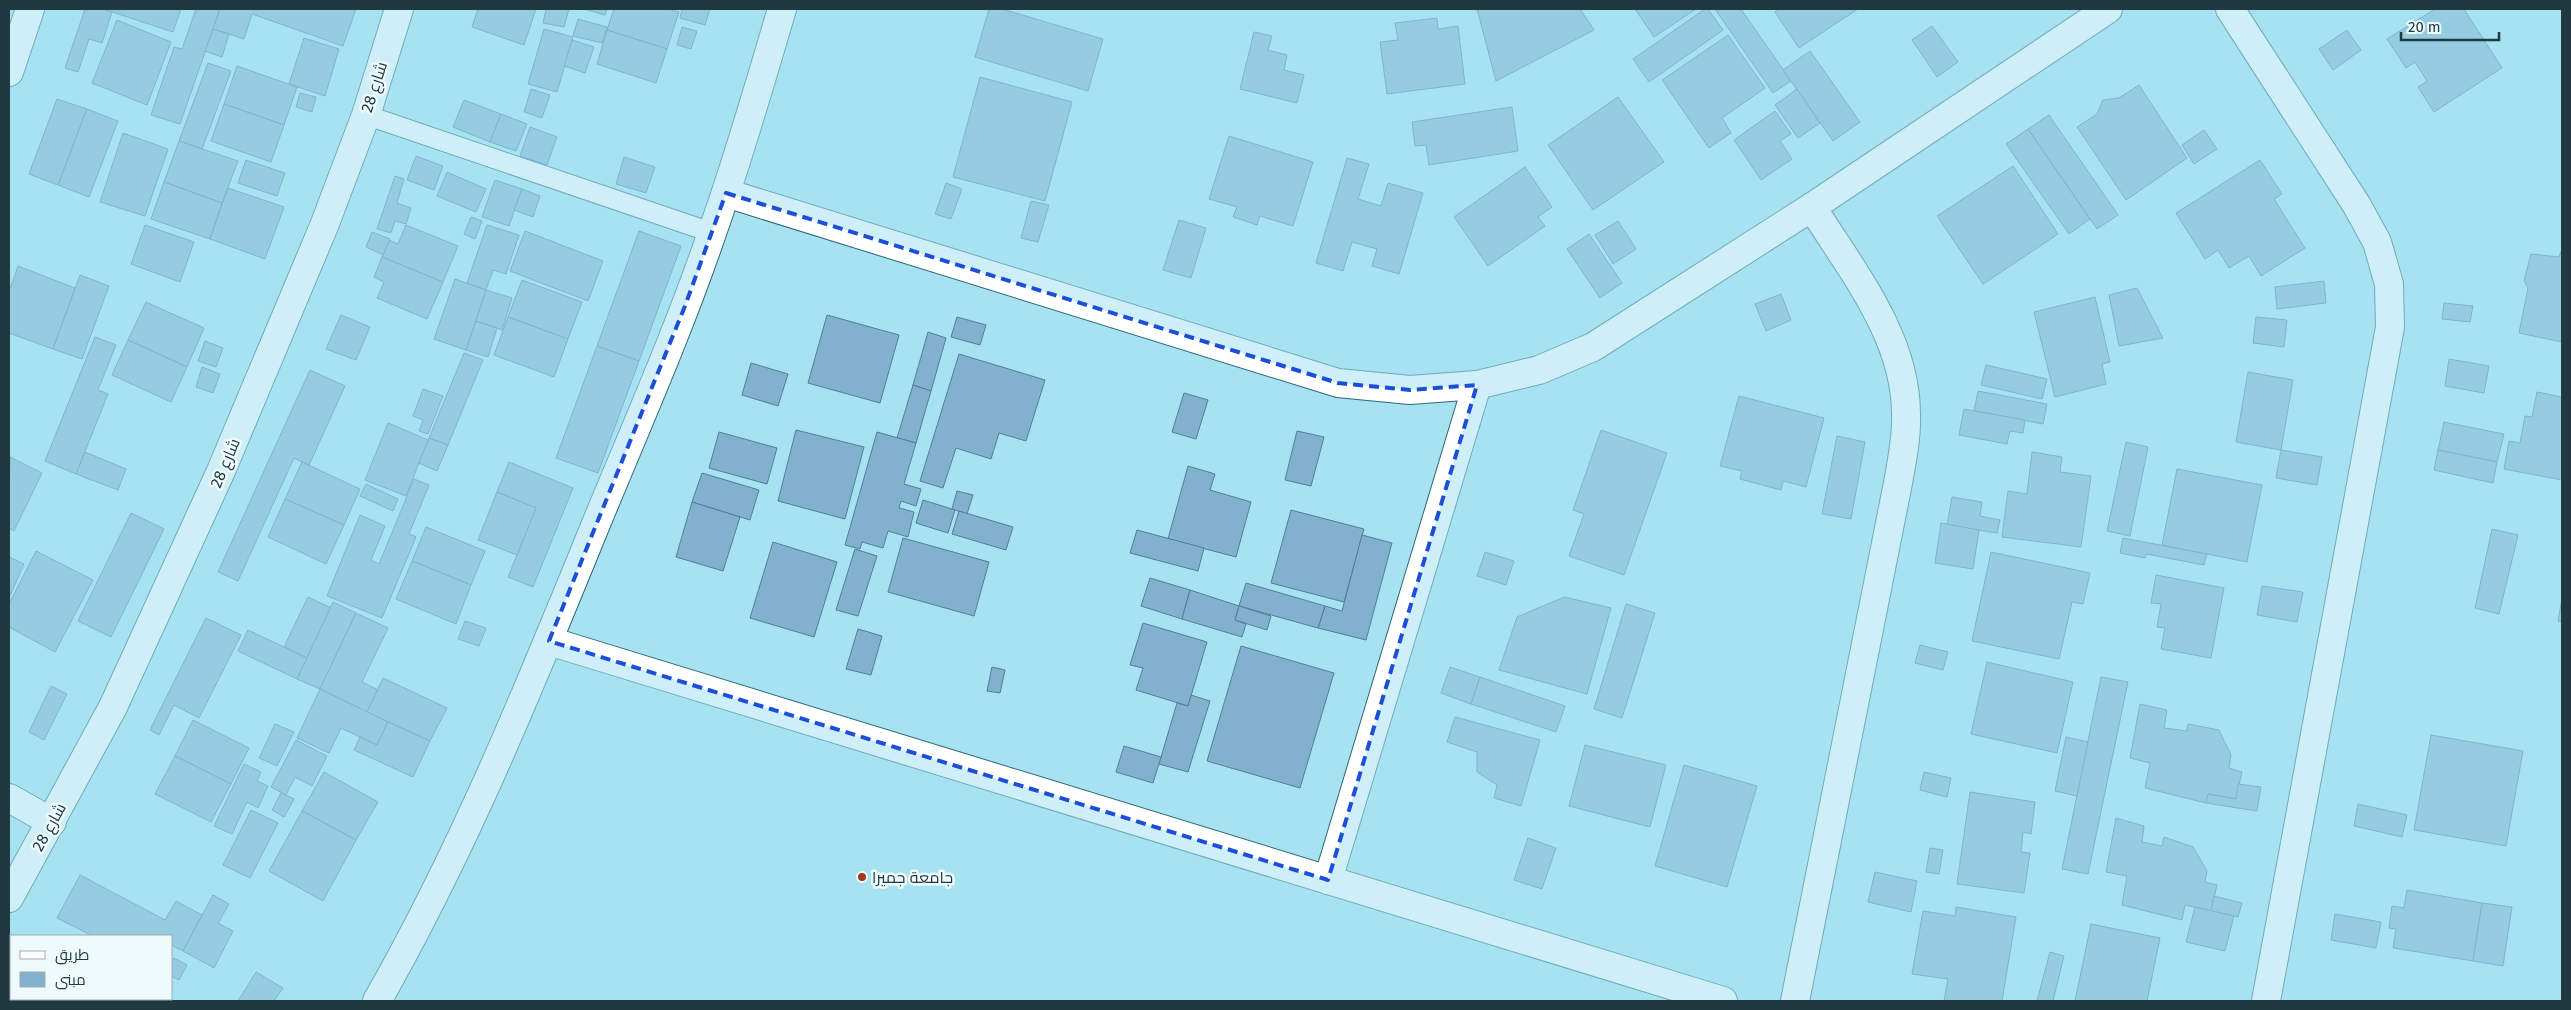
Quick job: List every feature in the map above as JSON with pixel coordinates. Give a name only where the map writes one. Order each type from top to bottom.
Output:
[{"type":"street","points":[[9,72],[30,9]]},
{"type":"street","name":"شارع 28","points":[[9,898],[52,822],[113,706],[221,471],[324,226],[366,115],[399,9]]},
{"type":"street","points":[[377,1001],[434,894],[477,806],[548,641],[713,233],[782,9]]},
{"type":"street","points":[[726,193],[1338,383],[1410,390],[1478,385],[1539,370],[1593,347],[1812,207],[2108,9]]},
{"type":"street","points":[[2230,9],[2360,211],[2377,242],[2389,292],[2390,327],[2266,1001]]},
{"type":"street","points":[[1795,1001],[1899,474],[1906,414],[1903,379],[1890,338],[1879,316],[1812,207]]},
{"type":"street","points":[[1328,880],[1478,385]]},
{"type":"street","points":[[548,641],[1723,1001]]},
{"type":"street","points":[[9,798],[52,822]]},
{"type":"lane","points":[[366,115],[713,233]]},
{"type":"highlighted area","points":[[726,193],[1338,383],[1410,390],[1477,385],[1328,880],[549,641],[685,306]]},
{"type":"building","points":[[85,9],[103,9],[112,12],[102,43],[89,39],[78,72],[65,68]]},
{"type":"building","points":[[103,9],[181,9],[173,32]]},
{"type":"building","points":[[196,9],[220,9],[180,124],[151,115],[174,47],[182,49]]},
{"type":"building","points":[[220,9],[356,9],[343,46],[252,14],[244,39],[213,29]]},
{"type":"building","points":[[478,9],[536,9],[524,45],[472,27]]},
{"type":"building","points":[[546,9],[569,9],[564,27],[543,23]]},
{"type":"building","points":[[584,9],[607,9],[605,15]]},
{"type":"building","points":[[614,9],[668,9],[679,12],[667,49],[607,30]]},
{"type":"building","points":[[682,9],[710,9],[705,25],[680,18]]},
{"type":"building","points":[[989,9],[1002,9],[1103,39],[1088,91],[975,57]]},
{"type":"building","points":[[1477,9],[1580,9],[1594,30],[1496,81]]},
{"type":"building","points":[[1635,9],[1696,9],[1654,37]]},
{"type":"building","points":[[1705,9],[1708,9],[1723,30],[1649,82],[1633,59]]},
{"type":"building","points":[[1715,9],[1741,9],[1791,81],[1773,93]]},
{"type":"building","points":[[1779,9],[1858,9],[1799,48],[1775,12]]},
{"type":"building","points":[[2435,9],[2464,9],[2502,68],[2434,112],[2418,87],[2427,81],[2415,62],[2406,68],[2387,39]]},
{"type":"building","points":[[1437,18],[1438,29],[1458,26],[1465,84],[1387,94],[1380,42],[1398,40],[1395,23]]},
{"type":"building","points":[[578,19],[607,27],[602,43],[573,36]]},
{"type":"building","points":[[117,20],[171,42],[147,105],[92,83]]},
{"type":"building","points":[[1932,26],[1958,62],[1937,77],[1912,40]]},
{"type":"building","points":[[682,27],[697,31],[691,49],[677,45]]},
{"type":"building","points":[[213,29],[229,34],[222,57],[205,51]]},
{"type":"building","points":[[544,29],[573,37],[557,92],[528,84]]},
{"type":"building","points":[[607,30],[667,49],[656,83],[597,64]]},
{"type":"building","points":[[2347,30],[2361,50],[2333,70],[2319,49]]},
{"type":"building","points":[[1254,32],[1272,36],[1268,50],[1287,55],[1284,70],[1304,75],[1297,103],[1240,89]]},
{"type":"building","points":[[1728,35],[1765,88],[1722,118],[1731,133],[1709,148],[1662,80]]},
{"type":"building","points":[[304,38],[339,49],[325,96],[289,84]]},
{"type":"building","points":[[572,40],[594,47],[585,73],[564,66]]},
{"type":"building","points":[[1810,51],[1860,122],[1833,141],[1783,70]]},
{"type":"building","points":[[208,63],[231,71],[202,149],[179,141]]},
{"type":"building","points":[[237,66],[297,87],[284,125],[224,104]]},
{"type":"building","points":[[980,77],[1072,102],[1045,201],[953,177]]},
{"type":"building","points":[[2139,85],[2187,158],[2126,200],[2077,127],[2097,114],[2103,100],[2119,98]]},
{"type":"building","points":[[531,89],[550,95],[542,118],[524,112]]},
{"type":"building","points":[[1797,89],[1820,123],[1798,138],[1775,105]]},
{"type":"building","points":[[300,93],[316,97],[312,112],[296,107]]},
{"type":"building","points":[[1618,97],[1664,162],[1593,210],[1548,145]]},
{"type":"building","points":[[57,99],[87,109],[58,185],[29,174]]},
{"type":"building","points":[[464,100],[501,114],[490,142],[453,127]]},
{"type":"building","points":[[224,104],[284,125],[271,162],[211,141]]},
{"type":"building","points":[[1512,107],[1518,151],[1429,165],[1426,145],[1415,146],[1412,122]]},
{"type":"building","points":[[87,109],[118,121],[89,197],[58,185]]},
{"type":"building","points":[[1775,111],[1791,134],[1780,141],[1792,159],[1761,180],[1734,140]]},
{"type":"building","points":[[501,114],[527,124],[516,151],[490,142]]},
{"type":"building","points":[[2049,115],[2118,215],[2097,229],[2028,129]]},
{"type":"building","points":[[530,127],[557,137],[547,165],[520,156]]},
{"type":"building","points":[[2028,129],[2090,219],[2069,234],[2006,144]]},
{"type":"building","points":[[2204,130],[2217,149],[2194,164],[2182,145]]},
{"type":"building","points":[[123,133],[168,149],[145,216],[100,202]]},
{"type":"building","points":[[1229,136],[1313,162],[1293,226],[1260,216],[1257,225],[1233,217],[1237,207],[1209,199]]},
{"type":"building","points":[[179,141],[238,161],[222,203],[164,182]]},
{"type":"building","points":[[416,156],[443,166],[434,190],[407,180]]},
{"type":"building","points":[[624,157],[655,167],[646,193],[616,184]]},
{"type":"building","points":[[1347,158],[1369,164],[1358,199],[1381,206],[1388,183],[1423,193],[1399,274],[1372,266],[1377,249],[1352,242],[1343,271],[1316,263]]},
{"type":"building","points":[[246,160],[285,173],[277,196],[238,183]]},
{"type":"building","points":[[2260,160],[2282,194],[2274,199],[2305,248],[2261,276],[2249,256],[2229,268],[2218,250],[2205,259],[2176,213]]},
{"type":"building","points":[[2013,166],[2058,234],[1983,284],[1937,216]]},
{"type":"building","points":[[1525,167],[1552,207],[1538,217],[1545,226],[1488,266],[1454,217]]},
{"type":"building","points":[[447,172],[486,189],[476,212],[437,196]]},
{"type":"building","points":[[395,176],[404,179],[397,203],[411,208],[406,224],[395,221],[391,233],[377,229]]},
{"type":"building","points":[[495,180],[522,189],[509,226],[482,217]]},
{"type":"building","points":[[164,182],[222,203],[210,239],[151,219]]},
{"type":"building","points":[[946,183],[962,189],[951,219],[935,214]]},
{"type":"building","points":[[228,188],[284,207],[265,259],[210,239]]},
{"type":"building","points":[[522,189],[540,196],[533,217],[514,210]]},
{"type":"building","points":[[1031,201],[1049,205],[1038,242],[1021,238]]},
{"type":"building","points":[[471,217],[482,221],[475,239],[464,234]]},
{"type":"building","points":[[1179,220],[1206,228],[1191,278],[1163,270]]},
{"type":"building","points":[[1618,221],[1636,249],[1613,264],[1595,235]]},
{"type":"building","points":[[145,225],[194,242],[180,282],[131,264]]},
{"type":"building","points":[[406,225],[458,246],[443,282],[382,257],[389,240],[398,244]]},
{"type":"building","points":[[487,225],[519,235],[506,274],[493,270],[486,290],[467,283]]},
{"type":"building","points":[[525,231],[603,261],[588,301],[510,271]]},
{"type":"building","points":[[639,231],[681,246],[639,361],[597,346]]},
{"type":"building","points":[[372,232],[390,239],[383,255],[366,247]]},
{"type":"building","points":[[1589,234],[1622,283],[1600,298],[1567,249]]},
{"type":"building","points":[[2562,249],[2562,342],[2519,333],[2528,288],[2524,281],[2531,254],[2559,257]]},
{"type":"building","points":[[382,257],[443,282],[427,319],[377,298],[384,282],[374,277]]},
{"type":"building","points":[[18,266],[75,288],[53,349],[9,333],[9,292]]},
{"type":"building","points":[[80,275],[109,286],[82,359],[53,349]]},
{"type":"building","points":[[455,279],[486,290],[466,350],[434,339]]},
{"type":"building","points":[[522,280],[582,302],[568,339],[508,317]]},
{"type":"building","points":[[2324,281],[2326,303],[2277,309],[2275,287]]},
{"type":"building","points":[[2137,288],[2163,338],[2119,346],[2109,295]]},
{"type":"building","points":[[486,290],[512,298],[502,330],[476,321]]},
{"type":"building","points":[[1781,294],[1791,320],[1766,331],[1755,304]]},
{"type":"building","points":[[2095,297],[2110,362],[2102,364],[2106,384],[2055,397],[2034,312]]},
{"type":"building","points":[[146,302],[204,328],[187,367],[128,340]]},
{"type":"building","points":[[2444,303],[2473,306],[2470,322],[2442,319]]},
{"type":"building","points":[[341,315],[370,327],[356,360],[326,349]]},
{"type":"building","points":[[827,315],[899,335],[880,403],[808,383]]},
{"type":"building","points":[[508,317],[568,339],[554,377],[494,355]]},
{"type":"building","points":[[957,317],[986,325],[980,345],[951,337]]},
{"type":"building","points":[[2256,317],[2287,320],[2284,347],[2253,343]]},
{"type":"building","points":[[476,321],[497,328],[488,357],[466,350]]},
{"type":"building","points":[[928,332],[946,338],[931,391],[913,385]]},
{"type":"building","points":[[95,337],[116,345],[98,390],[108,394],[76,474],[45,461]]},
{"type":"building","points":[[128,340],[187,367],[171,402],[112,375]]},
{"type":"building","points":[[205,341],[223,348],[216,367],[198,361]]},
{"type":"building","points":[[597,346],[639,361],[598,473],[556,458]]},
{"type":"building","points":[[464,353],[483,360],[448,445],[429,438]]},
{"type":"building","points":[[959,354],[1045,380],[1026,441],[999,433],[991,459],[956,448],[943,488],[920,481]]},
{"type":"building","points":[[2449,359],[2489,366],[2484,393],[2445,386]]},
{"type":"building","points":[[751,363],[788,374],[778,406],[742,395]]},
{"type":"building","points":[[1986,365],[2047,379],[2042,399],[1981,385]]},
{"type":"building","points":[[202,367],[220,374],[213,393],[196,387]]},
{"type":"building","points":[[310,370],[345,386],[309,465],[294,458],[238,581],[218,572]]},
{"type":"building","points":[[2248,372],[2293,380],[2281,450],[2236,442]]},
{"type":"building","points":[[913,385],[931,391],[916,443],[897,438]]},
{"type":"building","points":[[423,389],[443,396],[428,434],[419,431],[423,420],[413,416]]},
{"type":"building","points":[[1978,391],[2047,404],[2043,424],[1974,411]]},
{"type":"building","points":[[2537,392],[2562,397],[2562,480],[2504,469],[2509,441],[2520,443],[2525,416],[2532,417]]},
{"type":"building","points":[[1184,393],[1208,400],[1196,439],[1172,432]]},
{"type":"building","points":[[1739,396],[1824,418],[1806,487],[1783,481],[1781,490],[1740,479],[1742,471],[1720,466]]},
{"type":"building","points":[[1964,409],[2025,420],[2023,433],[2010,431],[2007,444],[1959,435]]},
{"type":"building","points":[[2444,422],[2504,434],[2497,462],[2438,450]]},
{"type":"building","points":[[388,423],[428,440],[406,496],[365,480]]},
{"type":"building","points":[[796,430],[864,447],[845,519],[778,501]]},
{"type":"building","points":[[1601,430],[1667,453],[1624,575],[1569,556],[1584,514],[1573,510]]},
{"type":"building","points":[[1297,431],[1324,437],[1311,486],[1285,480]]},
{"type":"building","points":[[719,432],[777,448],[767,484],[709,468]]},
{"type":"building","points":[[877,432],[916,443],[904,484],[921,489],[916,506],[901,501],[899,508],[914,512],[908,537],[888,531],[883,548],[862,542],[860,549],[845,545]]},
{"type":"building","points":[[1837,436],[1865,442],[1851,519],[1822,514]]},
{"type":"building","points":[[429,438],[448,445],[437,471],[419,463]]},
{"type":"building","points":[[2126,442],[2148,447],[2130,536],[2107,531]]},
{"type":"building","points":[[2281,450],[2322,457],[2317,485],[2276,478]]},
{"type":"building","points":[[2438,450],[2497,462],[2493,483],[2434,470]]},
{"type":"building","points":[[85,452],[126,469],[118,490],[76,474]]},
{"type":"building","points":[[2032,452],[2062,457],[2060,472],[2091,476],[2081,547],[2002,537],[2008,491],[2027,494]]},
{"type":"building","points":[[10,457],[42,473],[14,531],[9,528]]},
{"type":"building","points":[[302,462],[360,489],[344,525],[285,499]]},
{"type":"building","points":[[509,462],[573,488],[533,587],[508,577],[536,508],[497,492]]},
{"type":"building","points":[[1188,466],[1215,474],[1210,490],[1251,502],[1236,557],[1168,539]]},
{"type":"building","points":[[2177,469],[2262,485],[2247,562],[2162,545]]},
{"type":"building","points":[[702,473],[759,490],[750,520],[692,502]]},
{"type":"building","points":[[414,479],[429,485],[409,534],[416,537],[382,618],[327,596],[360,515],[385,526],[371,560],[379,564]]},
{"type":"building","points":[[366,484],[398,499],[393,511],[360,496]]},
{"type":"building","points":[[957,491],[973,495],[967,514],[952,509]]},
{"type":"building","points":[[497,492],[536,508],[517,555],[478,540]]},
{"type":"building","points":[[1952,497],[1982,502],[1980,516],[2000,520],[1997,533],[1947,525]]},
{"type":"building","points":[[285,499],[344,525],[326,564],[268,537]]},
{"type":"building","points":[[923,500],[955,510],[948,533],[916,523]]},
{"type":"building","points":[[692,502],[740,517],[723,571],[676,557]]},
{"type":"building","points":[[1291,510],[1364,529],[1344,602],[1271,583]]},
{"type":"building","points":[[959,511],[1013,527],[1006,550],[952,534]]},
{"type":"building","points":[[131,513],[164,529],[111,637],[78,621]]},
{"type":"building","points":[[1941,523],[1979,530],[1973,569],[1935,563]]},
{"type":"building","points":[[426,527],[485,551],[471,585],[412,561]]},
{"type":"building","points":[[2492,529],[2518,535],[2499,614],[2475,608]]},
{"type":"building","points":[[1137,530],[1204,548],[1198,571],[1130,553]]},
{"type":"building","points":[[1362,535],[1392,543],[1366,640],[1318,628],[1325,606],[1342,611]]},
{"type":"building","points":[[903,538],[989,562],[974,616],[888,592]]},
{"type":"building","points":[[2123,538],[2207,554],[2204,565],[2146,554],[2145,558],[2120,553]]},
{"type":"building","points":[[773,542],[837,562],[814,637],[750,618]]},
{"type":"building","points":[[855,549],[877,556],[858,616],[836,610]]},
{"type":"building","points":[[36,551],[93,580],[55,652],[9,627],[9,604]]},
{"type":"building","points":[[1485,552],[1514,561],[1506,585],[1477,576]]},
{"type":"building","points":[[1991,552],[2090,573],[2083,604],[2072,602],[2059,659],[1972,641]]},
{"type":"building","points":[[9,557],[24,564],[9,598]]},
{"type":"building","points":[[412,561],[471,585],[456,624],[396,599]]},
{"type":"building","points":[[2156,575],[2224,588],[2211,658],[2161,649],[2165,628],[2157,627],[2161,604],[2151,603]]},
{"type":"building","points":[[1150,578],[1190,590],[1182,619],[1141,606]]},
{"type":"building","points":[[1246,583],[1325,606],[1318,628],[1239,606]]},
{"type":"building","points":[[2262,586],[2303,592],[2297,622],[2257,615]]},
{"type":"building","points":[[1190,590],[1239,606],[1235,620],[1246,624],[1242,637],[1182,619]]},
{"type":"building","points":[[308,597],[331,608],[307,658],[284,647]]},
{"type":"building","points":[[1564,597],[1611,608],[1587,694],[1499,670],[1517,617]]},
{"type":"building","points":[[2562,598],[2562,622],[2558,621]]},
{"type":"building","points":[[333,602],[356,613],[320,689],[297,679]]},
{"type":"building","points":[[1626,604],[1655,613],[1622,718],[1594,709]]},
{"type":"building","points":[[1239,606],[1271,616],[1267,630],[1235,620]]},
{"type":"building","points":[[356,613],[388,628],[362,682],[378,690],[367,712],[320,689]]},
{"type":"building","points":[[206,618],[241,635],[199,718],[174,705],[159,735],[150,730]]},
{"type":"building","points":[[465,621],[486,628],[479,646],[458,639]]},
{"type":"building","points":[[1143,623],[1207,642],[1188,706],[1136,690],[1143,668],[1130,665]]},
{"type":"building","points":[[858,629],[882,636],[871,675],[846,669]]},
{"type":"building","points":[[248,630],[307,658],[297,679],[238,651]]},
{"type":"building","points":[[1920,645],[1948,652],[1943,670],[1915,663]]},
{"type":"building","points":[[1241,646],[1334,673],[1300,788],[1207,761]]},
{"type":"building","points":[[1987,662],[2073,682],[2057,753],[1971,734]]},
{"type":"building","points":[[992,667],[1005,670],[1000,693],[987,691]]},
{"type":"building","points":[[1450,667],[1480,677],[1471,704],[1441,693]]},
{"type":"building","points":[[1480,677],[1565,706],[1556,732],[1471,704]]},
{"type":"building","points":[[2101,677],[2128,682],[2088,874],[2062,869]]},
{"type":"building","points":[[383,678],[447,708],[430,741],[367,712]]},
{"type":"building","points":[[51,686],[67,694],[44,740],[29,732]]},
{"type":"building","points":[[320,689],[388,722],[377,745],[341,728],[329,753],[297,738]]},
{"type":"building","points":[[1191,695],[1210,701],[1188,772],[1159,764],[1177,703],[1188,706]]},
{"type":"building","points":[[2140,704],[2167,710],[2164,728],[2187,731],[2188,724],[2219,730],[2231,755],[2229,768],[2242,772],[2236,799],[2208,794],[2206,803],[2145,788],[2150,763],[2130,758]]},
{"type":"building","points":[[1455,717],[1540,740],[1521,806],[1494,798],[1497,785],[1477,772],[1477,752],[1447,742]]},
{"type":"building","points":[[193,720],[249,748],[231,784],[175,756]]},
{"type":"building","points":[[388,722],[430,741],[413,777],[354,750],[360,737],[377,745]]},
{"type":"building","points":[[275,724],[294,732],[277,766],[259,758]]},
{"type":"building","points":[[2431,735],[2523,751],[2506,846],[2414,830]]},
{"type":"building","points":[[2066,737],[2088,742],[2077,796],[2055,791]]},
{"type":"building","points":[[296,740],[327,756],[312,786],[295,777],[286,795],[271,787]]},
{"type":"building","points":[[1585,745],[1666,765],[1650,827],[1569,806]]},
{"type":"building","points":[[1124,746],[1161,757],[1153,783],[1116,772]]},
{"type":"building","points":[[175,756],[231,784],[211,822],[155,794]]},
{"type":"building","points":[[244,764],[261,772],[257,781],[268,786],[258,808],[247,802],[232,834],[214,826]]},
{"type":"building","points":[[1684,765],[1757,786],[1727,887],[1655,866]]},
{"type":"building","points":[[324,772],[378,802],[356,840],[302,811]]},
{"type":"building","points":[[1924,772],[1951,778],[1947,797],[1920,790]]},
{"type":"building","points":[[2238,784],[2261,787],[2257,811],[2206,803],[2208,794],[2236,799]]},
{"type":"building","points":[[1970,792],[2035,802],[2031,834],[2023,832],[2021,852],[2030,853],[2024,893],[1957,884]]},
{"type":"building","points":[[281,793],[294,799],[284,817],[272,810]]},
{"type":"building","points":[[2358,804],[2407,815],[2402,837],[2354,826]]},
{"type":"building","points":[[251,810],[278,823],[250,878],[223,865]]},
{"type":"building","points":[[302,811],[356,840],[323,901],[269,871]]},
{"type":"building","points":[[2116,818],[2144,826],[2142,842],[2162,846],[2164,837],[2193,847],[2207,871],[2205,882],[2217,885],[2211,911],[2185,905],[2182,920],[2122,905],[2127,876],[2106,872]]},
{"type":"building","points":[[1528,838],[1556,848],[1542,889],[1514,880]]},
{"type":"building","points":[[1930,848],[1943,850],[1939,874],[1926,872]]},
{"type":"building","points":[[1875,872],[1917,881],[1911,912],[1868,902]]},
{"type":"building","points":[[80,875],[165,920],[176,901],[202,915],[183,951],[172,946],[172,935],[91,935],[57,918]]},
{"type":"building","points":[[2407,890],[2482,903],[2473,961],[2393,948],[2396,929],[2389,928],[2392,906],[2404,908]]},
{"type":"building","points":[[213,895],[229,904],[218,923],[233,931],[214,968],[183,951]]},
{"type":"building","points":[[2214,896],[2242,903],[2238,917],[2211,911]]},
{"type":"building","points":[[2482,903],[2512,907],[2503,966],[2473,961]]},
{"type":"building","points":[[1956,907],[2016,917],[2002,1001],[1944,1001],[1948,979],[1912,974],[1923,911],[1955,916]]},
{"type":"building","points":[[2195,907],[2234,916],[2225,951],[2186,942]]},
{"type":"building","points":[[2335,914],[2381,922],[2376,948],[2331,940]]},
{"type":"building","points":[[2091,924],[2160,938],[2147,1001],[2075,1001]]},
{"type":"building","points":[[2050,952],[2064,956],[2053,1001],[2037,1001]]},
{"type":"building","points":[[174,958],[187,965],[179,980],[172,976],[172,961]]},
{"type":"building","points":[[256,972],[283,988],[274,1001],[238,1001]]},
{"type":"place","name":"جامعة جميرا","points":[[862,877]]}]
